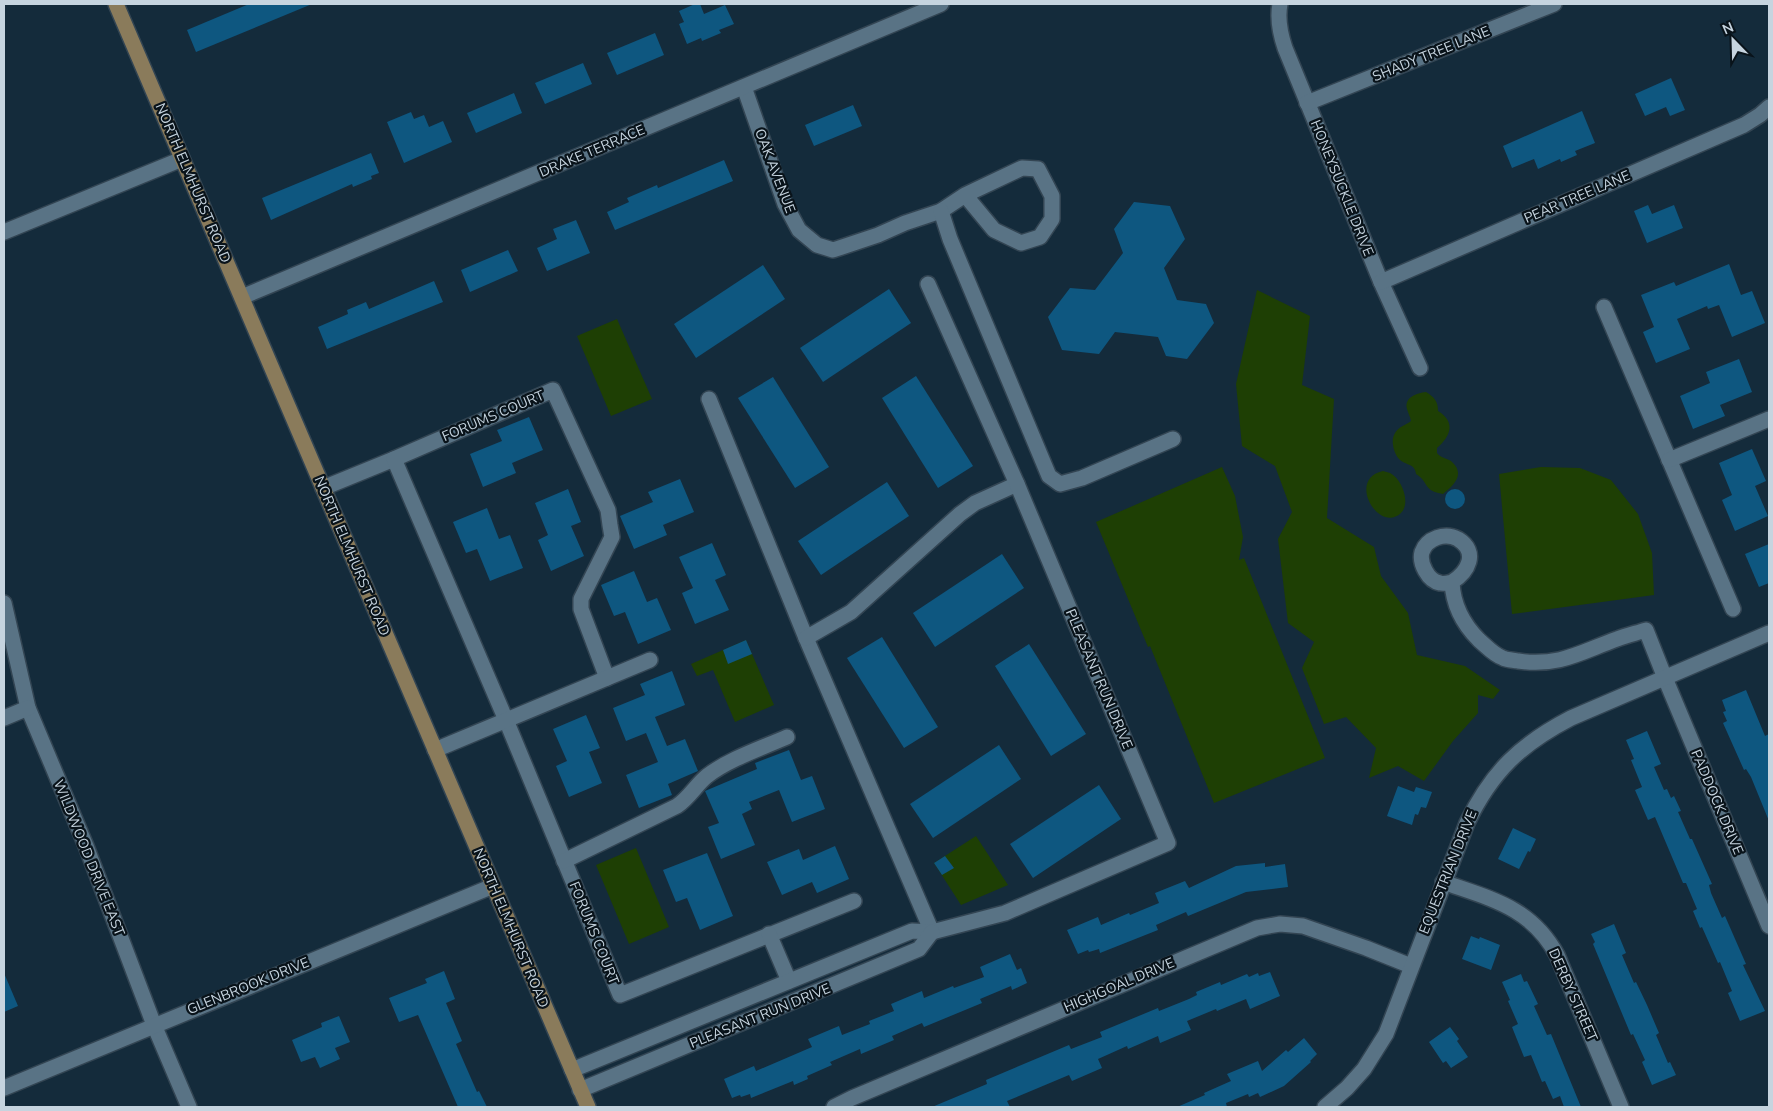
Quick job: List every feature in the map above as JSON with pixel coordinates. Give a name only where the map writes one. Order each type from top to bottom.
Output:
[{"type":"main road","name":"NORTH ELMHURST ROAD","points":[[116,4],[588,1107]]},
{"type":"street","name":"DRAKE TERRACE","points":[[242,297],[941,4]]},
{"type":"street","name":"HONEYSUCKLE DRIVE","points":[[1280,4],[1278,13],[1280,33],[1285,48],[1381,282],[1420,368]]},
{"type":"street","name":"SHADY TREE LANE","points":[[1307,103],[1554,4]]},
{"type":"street","name":"OAK AVENUE","points":[[744,87],[785,204],[799,230],[818,245],[834,250],[941,211]]},
{"type":"street","name":"PEAR TREE LANE","points":[[1381,282],[1744,125],[1769,107]]},
{"type":"street","points":[[4,232],[182,159]]},
{"type":"street","points":[[965,195],[994,230],[1020,243],[1040,237],[1052,219],[1052,196],[1038,169],[1022,168],[965,195],[941,211],[950,239],[1049,476],[1060,484],[1077,480],[1174,439]]},
{"type":"street","name":"PLEASANT RUN DRIVE","points":[[572,1070],[912,931],[932,932],[1005,913],[1168,843],[1017,484],[928,284]]},
{"type":"street","points":[[1604,307],[1733,609]]},
{"type":"street","name":"FORUMS COURT","points":[[323,488],[552,390],[608,510],[612,537],[581,599],[581,609],[607,678]]},
{"type":"street","points":[[708,399],[806,638],[932,932]]},
{"type":"street","points":[[1669,460],[1769,419]]},
{"type":"street","name":"FORUMS COURT","points":[[394,459],[506,720],[620,995],[854,900]]},
{"type":"street","points":[[806,638],[851,612],[960,514],[975,504],[1017,484]]},
{"type":"street","name":"PADDOCK DRIVE","points":[[1452,582],[1452,594],[1459,613],[1471,632],[1486,647],[1503,658],[1528,662],[1554,662],[1646,630],[1769,926]]},
{"type":"street","name":"WILDWOOD DRIVE EAST","points":[[4,603],[28,708],[86,846],[154,1025],[189,1107]]},
{"type":"street","name":"EQUESTRIAN DRIVE","points":[[1325,1107],[1358,1076],[1377,1051],[1393,1018],[1443,882],[1476,804],[1503,766],[1518,751],[1548,730],[1571,718],[1769,633]]},
{"type":"street","points":[[435,750],[650,660]]},
{"type":"street","points":[[4,718],[28,708]]},
{"type":"street","points":[[564,861],[677,806],[687,799],[706,777],[722,767],[788,737]]},
{"type":"street","name":"DERBY STREET","points":[[1443,882],[1513,908],[1527,918],[1545,936],[1557,956],[1621,1107]]},
{"type":"street","name":"GLENBROOK DRIVE","points":[[4,1088],[493,886]]},
{"type":"street","name":"HIGHGOAL DRIVE","points":[[834,1107],[1257,928],[1280,924],[1309,927],[1411,966]]},
{"type":"street","name":"PLEASANT RUN DRIVE","points":[[580,1090],[919,949],[932,932]]},
{"type":"street","points":[[769,934],[790,981]]},
{"type":"green space","points":[[1257,290],[1310,316],[1302,385],[1334,399],[1327,518],[1374,547],[1381,576],[1408,613],[1417,655],[1465,666],[1500,690],[1493,699],[1478,695],[1478,713],[1453,741],[1424,781],[1398,766],[1369,778],[1376,748],[1346,717],[1324,724],[1302,668],[1314,642],[1288,623],[1278,539],[1292,512],[1275,466],[1242,446],[1236,384]]},
{"type":"green space","points":[[617,319],[652,399],[611,416],[577,336]]},
{"type":"green space","points":[[1426,392],[1435,400],[1438,411],[1444,415],[1450,429],[1446,439],[1437,448],[1437,453],[1451,461],[1458,470],[1457,479],[1443,494],[1432,491],[1416,474],[1412,466],[1399,459],[1393,447],[1396,431],[1411,421],[1407,409],[1407,401],[1415,395]]},
{"type":"green space","points":[[1222,467],[1235,496],[1243,537],[1239,560],[1244,558],[1325,758],[1214,803],[1150,646],[1148,647],[1096,522]]},
{"type":"green space","points":[[1541,467],[1580,468],[1611,480],[1638,514],[1652,553],[1654,595],[1512,614],[1499,474]]},
{"type":"green space","points":[[1383,471],[1390,473],[1398,480],[1404,492],[1404,509],[1392,518],[1376,511],[1370,503],[1367,493],[1367,484],[1372,476]]},
{"type":"green space","points":[[746,640],[774,705],[735,722],[713,670],[697,676],[691,664]]},
{"type":"green space","points":[[976,836],[1008,885],[961,905],[934,863]]},
{"type":"green space","points":[[636,848],[669,927],[629,944],[596,865]]},
{"type":"building","points":[[249,4],[312,4],[196,52],[187,30]]},
{"type":"building","points":[[695,4],[700,4],[704,14],[725,5],[734,24],[719,30],[721,33],[702,41],[701,38],[687,44],[679,24],[684,22],[679,11]]},
{"type":"building","points":[[655,33],[664,55],[617,75],[607,53]]},
{"type":"building","points":[[583,63],[592,84],[545,104],[535,83]]},
{"type":"building","points":[[1671,78],[1685,110],[1670,116],[1666,107],[1645,116],[1635,94]]},
{"type":"building","points":[[514,93],[522,113],[476,133],[467,113]]},
{"type":"building","points":[[853,105],[862,126],[814,146],[805,125]]},
{"type":"building","points":[[1582,111],[1595,143],[1575,151],[1577,155],[1561,162],[1560,159],[1538,169],[1534,159],[1512,168],[1503,146]]},
{"type":"building","points":[[411,112],[414,119],[424,115],[429,127],[443,121],[452,142],[404,163],[387,122]]},
{"type":"building","points":[[371,153],[379,173],[371,176],[372,179],[353,187],[352,184],[271,220],[262,198]]},
{"type":"building","points":[[724,160],[733,181],[615,230],[607,212],[629,202],[627,198],[657,185],[658,188]]},
{"type":"building","points":[[1134,202],[1170,206],[1185,239],[1164,268],[1177,300],[1206,304],[1214,323],[1187,359],[1166,356],[1158,337],[1115,332],[1099,354],[1062,350],[1048,317],[1070,288],[1095,290],[1123,253],[1114,229]]},
{"type":"building","points":[[1648,205],[1652,214],[1674,205],[1683,228],[1647,243],[1634,211]]},
{"type":"building","points":[[576,220],[590,253],[547,271],[537,248],[557,239],[553,229]]},
{"type":"building","points":[[508,250],[518,271],[470,292],[461,270]]},
{"type":"building","points":[[1729,264],[1741,295],[1752,291],[1765,323],[1732,337],[1719,305],[1708,309],[1707,306],[1677,319],[1690,349],[1656,363],[1643,332],[1654,327],[1641,295],[1674,282],[1676,286]]},
{"type":"building","points":[[763,265],[785,299],[696,358],[674,324]]},
{"type":"building","points":[[434,281],[443,302],[327,349],[318,327],[348,314],[347,310],[366,302],[369,309]]},
{"type":"building","points":[[889,289],[911,323],[823,382],[800,348]]},
{"type":"building","points":[[1739,359],[1752,392],[1720,405],[1725,416],[1693,429],[1680,396],[1710,383],[1706,372]]},
{"type":"building","points":[[916,376],[973,466],[938,488],[882,398]]},
{"type":"building","points":[[773,377],[829,467],[795,488],[738,398]]},
{"type":"building","points":[[529,417],[543,450],[512,463],[516,473],[483,487],[470,454],[502,441],[497,430]]},
{"type":"building","points":[[1752,449],[1766,481],[1755,486],[1768,516],[1735,531],[1722,500],[1732,495],[1719,463]]},
{"type":"building","points":[[680,479],[694,512],[663,525],[667,535],[634,549],[620,516],[653,502],[648,492]]},
{"type":"building","points":[[887,482],[909,516],[821,575],[798,541]]},
{"type":"building","points":[[568,489],[581,522],[571,526],[584,556],[551,571],[538,540],[548,535],[535,503]]},
{"type":"building","points":[[1455,489],[1462,492],[1465,499],[1462,506],[1455,509],[1448,506],[1445,499],[1448,492]]},
{"type":"building","points":[[487,508],[499,539],[510,535],[523,568],[490,581],[477,549],[466,553],[453,522]]},
{"type":"building","points":[[712,543],[726,575],[715,580],[729,610],[695,624],[682,593],[693,588],[679,557]]},
{"type":"building","points":[[1769,544],[1769,583],[1759,587],[1745,554]]},
{"type":"building","points":[[1002,554],[1024,588],[935,647],[913,613]]},
{"type":"building","points":[[634,571],[647,602],[657,598],[671,630],[638,644],[625,612],[614,616],[601,585]]},
{"type":"building","points":[[882,637],[938,727],[904,748],[847,658]]},
{"type":"building","points":[[746,640],[752,654],[728,664],[723,650]]},
{"type":"building","points":[[1029,644],[1086,734],[1051,756],[995,666]]},
{"type":"building","points":[[672,671],[685,705],[655,717],[667,746],[685,739],[698,771],[668,784],[672,795],[639,808],[626,775],[658,762],[646,733],[626,741],[613,708],[645,695],[640,684]]},
{"type":"building","points":[[1746,690],[1765,736],[1769,734],[1769,821],[1751,777],[1746,769],[1744,770],[1723,723],[1727,721],[1723,712],[1726,711],[1722,700]]},
{"type":"building","points":[[586,715],[600,748],[589,752],[602,783],[569,797],[556,766],[567,761],[553,729]]},
{"type":"building","points":[[1647,731],[1661,764],[1654,767],[1664,790],[1667,789],[1671,798],[1674,796],[1681,811],[1678,812],[1712,884],[1709,885],[1711,893],[1722,918],[1725,916],[1746,964],[1743,965],[1765,1011],[1740,1021],[1728,993],[1732,991],[1720,962],[1718,963],[1693,911],[1697,909],[1686,883],[1683,883],[1655,817],[1648,820],[1635,790],[1642,787],[1631,760],[1634,759],[1626,740]]},
{"type":"building","points":[[999,745],[1021,779],[933,838],[910,804]]},
{"type":"building","points":[[789,750],[801,780],[812,776],[825,809],[792,822],[779,790],[749,802],[752,809],[742,814],[755,845],[721,859],[708,827],[719,823],[705,791],[757,769],[755,763]]},
{"type":"building","points":[[1099,785],[1121,819],[1033,878],[1010,844]]},
{"type":"building","points":[[1398,786],[1414,792],[1416,787],[1432,792],[1426,808],[1421,807],[1418,815],[1415,814],[1412,825],[1387,816]]},
{"type":"building","points":[[1513,828],[1536,839],[1519,869],[1498,859]]},
{"type":"building","points":[[835,846],[849,879],[817,893],[812,882],[782,895],[767,862],[799,849],[803,860]]},
{"type":"building","points":[[707,853],[733,916],[700,930],[687,898],[676,902],[663,870]]},
{"type":"building","points":[[945,856],[954,868],[942,875],[934,863]]},
{"type":"building","points":[[1265,863],[1265,867],[1285,864],[1288,887],[1246,892],[1188,916],[1186,912],[1156,925],[1158,930],[1100,953],[1099,949],[1089,952],[1088,950],[1078,954],[1067,930],[1098,917],[1101,925],[1159,903],[1155,893],[1185,881],[1189,888],[1236,866]]},
{"type":"building","points":[[1614,924],[1626,953],[1622,955],[1659,1033],[1656,1035],[1668,1063],[1670,1062],[1676,1075],[1652,1085],[1642,1062],[1645,1060],[1633,1034],[1631,1035],[1593,944],[1595,942],[1591,934]]},
{"type":"building","points":[[1471,936],[1479,939],[1480,937],[1500,945],[1491,970],[1462,959]]},
{"type":"building","points":[[1010,954],[1017,970],[1021,968],[1027,983],[1012,990],[1011,986],[980,999],[982,1003],[924,1027],[922,1023],[892,1036],[894,1040],[861,1054],[860,1049],[830,1062],[832,1065],[807,1076],[808,1079],[794,1085],[793,1081],[751,1098],[750,1094],[732,1098],[724,1079],[754,1066],[756,1071],[812,1047],[808,1039],[839,1026],[842,1035],[870,1024],[869,1021],[894,1011],[891,1004],[922,991],[924,998],[953,986],[954,988],[984,977],[980,967]]},
{"type":"building","points":[[444,971],[455,999],[446,1003],[462,1041],[456,1044],[477,1092],[479,1091],[487,1107],[458,1107],[418,1015],[399,1022],[389,998],[427,983],[425,979]]},
{"type":"building","points":[[1270,972],[1280,996],[1250,1009],[1246,999],[1217,1011],[1216,1009],[1187,1021],[1191,1030],[1160,1043],[1158,1036],[1128,1049],[1127,1046],[1098,1059],[1102,1068],[1072,1081],[1069,1075],[1007,1101],[1010,1107],[932,1107],[987,1084],[986,1080],[1069,1045],[1071,1049],[1102,1037],[1100,1032],[1158,1008],[1159,1011],[1189,999],[1197,995],[1196,992],[1220,982],[1221,985],[1247,974],[1249,977],[1258,973],[1259,976]]},
{"type":"building","points":[[4,973],[18,1006],[4,1012]]},
{"type":"building","points":[[1521,974],[1524,982],[1527,981],[1538,1004],[1534,1006],[1547,1035],[1551,1034],[1581,1107],[1564,1107],[1560,1096],[1553,1099],[1545,1081],[1542,1082],[1531,1055],[1524,1057],[1512,1027],[1518,1024],[1502,982]]},
{"type":"building","points":[[339,1016],[350,1042],[335,1048],[340,1059],[320,1068],[315,1057],[301,1062],[292,1040],[322,1027],[321,1023]]},
{"type":"building","points":[[1450,1027],[1459,1039],[1457,1041],[1468,1057],[1451,1068],[1446,1061],[1443,1063],[1429,1042]]},
{"type":"building","points":[[1304,1038],[1317,1054],[1311,1062],[1284,1086],[1260,1097],[1258,1093],[1249,1097],[1248,1094],[1226,1103],[1227,1107],[1177,1107],[1231,1081],[1227,1074],[1258,1061],[1262,1071],[1286,1050],[1288,1052]]}]
